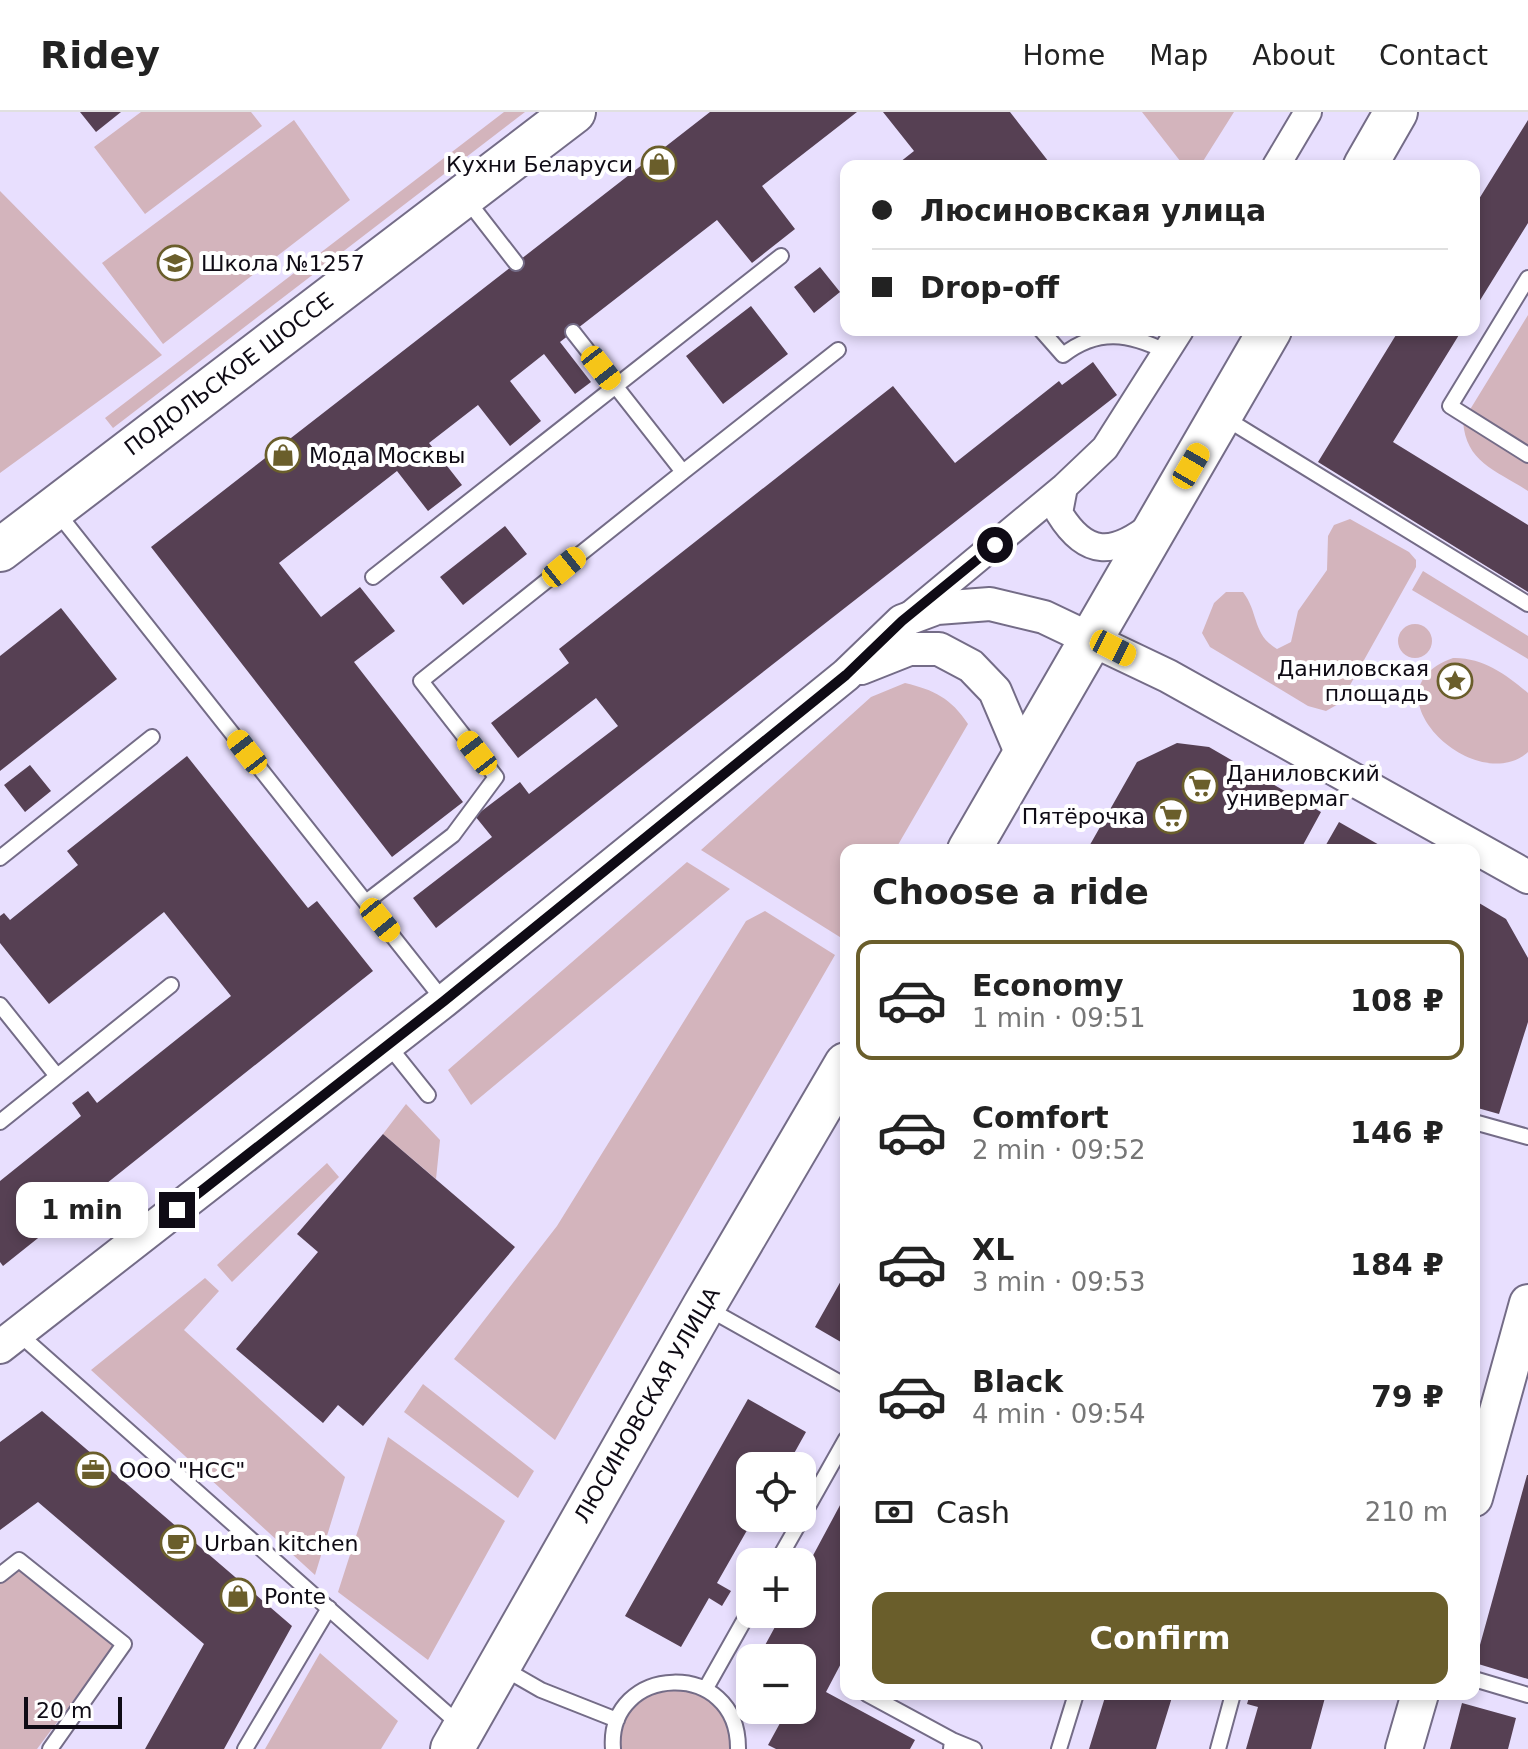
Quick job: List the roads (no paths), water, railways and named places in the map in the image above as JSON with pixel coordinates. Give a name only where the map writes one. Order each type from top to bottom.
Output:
[{"type":"main road","name":"ПОДОЛЬСКОЕ ШОССЕ","points":[[0,550],[574,112]]},
{"type":"main road","points":[[1368,160],[1396,112]]},
{"type":"main road","points":[[972,844],[1267,336]]},
{"type":"main road","name":"ЛЮСИНОВСКАЯ УЛИЦА","points":[[458,1739],[704,1306],[840,1074]]},
{"type":"main road","points":[[1480,1476],[1528,1303]]},
{"type":"main road","points":[[1404,1749],[1418,1700]]},
{"type":"street","points":[[1280,160],[1308,112]]},
{"type":"street","points":[[9,1340],[444,1001],[846,675],[902,621],[1064,487],[1105,448],[1174,341]]},
{"type":"street","points":[[1064,487],[1059,513],[1073,535],[1092,546],[1114,547],[1134,539],[1162,516]]},
{"type":"street","points":[[902,621],[937,608],[990,604],[1044,617],[1093,638],[1285,740],[1469,844]]},
{"type":"street","points":[[846,675],[909,649],[939,649],[971,666],[995,691],[1023,757]]},
{"type":"street","points":[[1480,850],[1528,877]]},
{"type":"lane","points":[[465,197],[516,263]]},
{"type":"lane","points":[[373,577],[781,256]]},
{"type":"lane","points":[[1528,278],[1450,406],[1528,455]]},
{"type":"lane","points":[[573,332],[683,472]]},
{"type":"lane","points":[[1046,336],[1063,355],[1078,343],[1097,336]]},
{"type":"lane","points":[[1133,336],[1174,341]]},
{"type":"lane","points":[[366,902],[453,835],[496,777],[421,681],[838,350]]},
{"type":"lane","points":[[1221,415],[1528,604]]},
{"type":"lane","points":[[53,508],[444,1001]]},
{"type":"lane","points":[[0,858],[152,737]]},
{"type":"lane","points":[[0,1122],[171,985]]},
{"type":"lane","points":[[0,1005],[57,1076]]},
{"type":"lane","points":[[388,1045],[428,1095]]},
{"type":"lane","points":[[1480,1124],[1528,1137]]},
{"type":"lane","points":[[704,1306],[840,1383]]},
{"type":"lane","points":[[9,1340],[329,1608],[458,1739]]},
{"type":"lane","points":[[816,1493],[840,1450]]},
{"type":"lane","points":[[0,1575],[19,1560],[124,1644],[50,1749]]},
{"type":"lane","points":[[245,1749],[329,1608]]},
{"type":"lane","points":[[706,1688],[740,1628]]},
{"type":"lane","points":[[498,1666],[541,1690],[617,1720]]},
{"type":"lane","points":[[1480,1681],[1528,1695]]},
{"type":"lane","points":[[613,1749],[617,1720],[636,1695],[664,1682],[686,1682],[706,1688],[721,1700],[732,1717],[738,1749]]},
{"type":"lane","points":[[877,1700],[952,1745],[974,1749]]},
{"type":"lane","points":[[1059,1749],[1074,1700]]},
{"type":"lane","points":[[1218,1749],[1231,1700]]},
{"type":"place","name":"Кухни Беларуси","points":[[659,164]]},
{"type":"place","name":"Школа №1257","points":[[175,263]]},
{"type":"place","name":"Мода Москвы","points":[[283,455]]},
{"type":"place","name":"Даниловская площадь","points":[[1455,681]]},
{"type":"place","name":"Даниловский универмаг","points":[[1200,786]]},
{"type":"place","name":"Пятёрочка","points":[[1171,816]]},
{"type":"place","name":"ООО \"НСС\"","points":[[93,1470]]},
{"type":"place","name":"Urban kitchen","points":[[178,1543]]},
{"type":"place","name":"Ponte","points":[[238,1596]]}]
